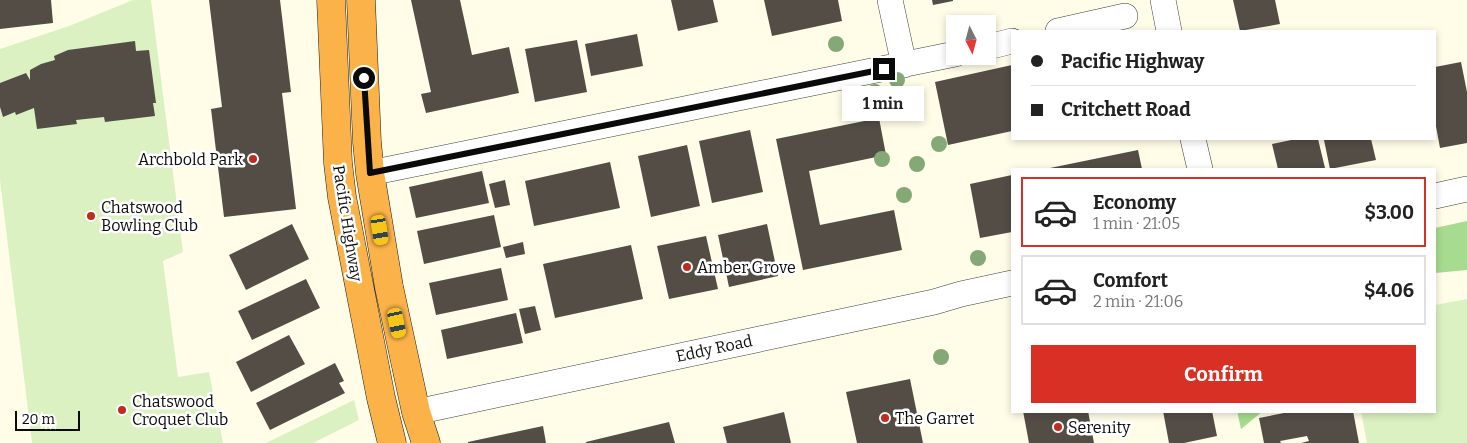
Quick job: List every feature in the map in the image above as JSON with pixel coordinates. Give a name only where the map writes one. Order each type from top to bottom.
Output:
[{"type":"highway","name":"Pacific Highway","points":[[331,0],[338,163],[342,197],[379,389],[392,443]]},
{"type":"highway","name":"Pacific Highway","points":[[361,0],[370,173],[389,287],[416,412],[426,443]]},
{"type":"street","points":[[890,0],[904,65]]},
{"type":"street","points":[[1163,0],[1169,30]]},
{"type":"street","points":[[1062,30],[1125,16]]},
{"type":"street","points":[[996,45],[1011,41]]},
{"type":"street","points":[[370,173],[946,56]]},
{"type":"street","points":[[1193,140],[1200,168]]},
{"type":"street","points":[[1436,196],[1467,189]]},
{"type":"street","name":"Eddy Road","points":[[416,412],[934,302],[1011,283]]},
{"type":"green space","name":"Chatswood Bowling Club","points":[[133,0],[151,0],[183,252],[163,261],[178,377],[209,372],[223,443],[32,443],[0,180],[0,49],[69,26]]},
{"type":"green space","points":[[1467,221],[1467,270],[1436,273],[1436,228]]},
{"type":"green space","points":[[1467,299],[1467,443],[1367,443],[1361,413],[1436,413],[1436,305]]},
{"type":"green space","name":"Chatswood Croquet Club","points":[[354,400],[359,420],[313,443],[266,443]]},
{"type":"green space","points":[[1237,413],[1261,413],[1241,429]]},
{"type":"building","points":[[0,0],[51,0],[53,23],[0,29]]},
{"type":"building","name":"Archbold Park","points":[[209,0],[280,0],[291,92],[282,93],[296,209],[224,217],[211,109],[222,107]]},
{"type":"building","points":[[411,0],[460,0],[472,55],[509,47],[519,93],[426,113],[421,94],[431,92]]},
{"type":"building","points":[[671,0],[713,0],[718,22],[678,31]]},
{"type":"building","points":[[764,0],[838,0],[842,21],[772,36]]},
{"type":"building","points":[[932,0],[953,0],[953,1],[933,5]]},
{"type":"building","points":[[1233,0],[1275,0],[1280,24],[1240,30]]},
{"type":"building","points":[[637,34],[643,66],[591,76],[585,44]]},
{"type":"building","points":[[577,40],[587,92],[535,102],[525,49]]},
{"type":"building","points":[[135,41],[136,51],[149,50],[156,103],[153,103],[155,116],[105,122],[104,117],[76,120],[77,124],[37,129],[34,108],[16,115],[15,112],[3,117],[0,107],[0,83],[26,73],[30,80],[30,70],[55,60],[54,56],[68,50]]},
{"type":"building","points":[[1461,62],[1467,92],[1467,143],[1440,148],[1436,126],[1436,67]]},
{"type":"building","points":[[1011,65],[1011,131],[948,145],[935,82]]},
{"type":"building","points":[[879,118],[886,155],[809,171],[820,225],[894,210],[902,250],[803,270],[776,139]]},
{"type":"building","points":[[750,130],[763,192],[712,203],[699,141]]},
{"type":"building","points":[[1291,140],[1318,140],[1325,168],[1278,168],[1272,144]]},
{"type":"building","points":[[1324,140],[1371,140],[1376,160],[1330,168]]},
{"type":"building","points":[[687,145],[700,206],[651,217],[638,156]]},
{"type":"building","points":[[1138,150],[1142,168],[1050,168]]},
{"type":"building","points":[[610,162],[620,208],[534,226],[525,181]]},
{"type":"building","points":[[482,171],[489,203],[416,218],[409,187]]},
{"type":"building","points":[[1011,175],[1011,232],[980,238],[970,184]]},
{"type":"building","points":[[505,180],[510,205],[495,208],[489,184]]},
{"type":"building","points":[[494,215],[501,247],[424,264],[417,231]]},
{"type":"building","points":[[292,224],[309,259],[246,290],[229,255]]},
{"type":"building","name":"Amber Grove","points":[[767,224],[778,276],[729,287],[718,235]]},
{"type":"building","name":"Amber Grove","points":[[706,236],[718,289],[669,299],[657,246]]},
{"type":"building","points":[[523,242],[525,254],[506,258],[503,247]]},
{"type":"building","points":[[631,245],[643,299],[555,318],[543,264]]},
{"type":"building","points":[[501,268],[508,300],[436,315],[429,283]]},
{"type":"building","points":[[306,279],[320,308],[252,340],[238,311]]},
{"type":"building","points":[[535,306],[541,330],[525,334],[519,309]]},
{"type":"building","points":[[516,313],[523,343],[447,359],[441,330]]},
{"type":"building","points":[[289,335],[305,364],[251,392],[236,362]]},
{"type":"building","points":[[335,363],[344,381],[339,383],[345,393],[270,430],[256,403]]},
{"type":"building","name":"The Garret","points":[[910,379],[923,443],[857,443],[846,392]]},
{"type":"building","points":[[784,412],[791,443],[727,443],[723,427]]},
{"type":"building","name":"Serenity","points":[[1023,413],[1088,413],[1094,443],[1029,443]]},
{"type":"building","points":[[1163,413],[1212,413],[1217,436],[1184,443],[1169,443]]},
{"type":"building","points":[[1284,413],[1353,413],[1359,443],[1301,443],[1309,441],[1307,436],[1280,441],[1281,443],[1264,443],[1259,418]]},
{"type":"building","points":[[669,422],[675,443],[586,443],[586,442]]},
{"type":"building","points":[[543,426],[546,443],[468,443],[468,442]]},
{"type":"place","name":"Archbold Park","points":[[253,159]]},
{"type":"place","name":"Chatswood Bowling Club","points":[[91,216]]},
{"type":"place","name":"Amber Grove","points":[[687,267]]},
{"type":"place","name":"Chatswood Croquet Club","points":[[122,410]]},
{"type":"place","name":"The Garret","points":[[885,418]]},
{"type":"place","name":"Serenity","points":[[1058,427]]},
{"type":"route","points":[[364,78],[370,173],[884,69]]}]
